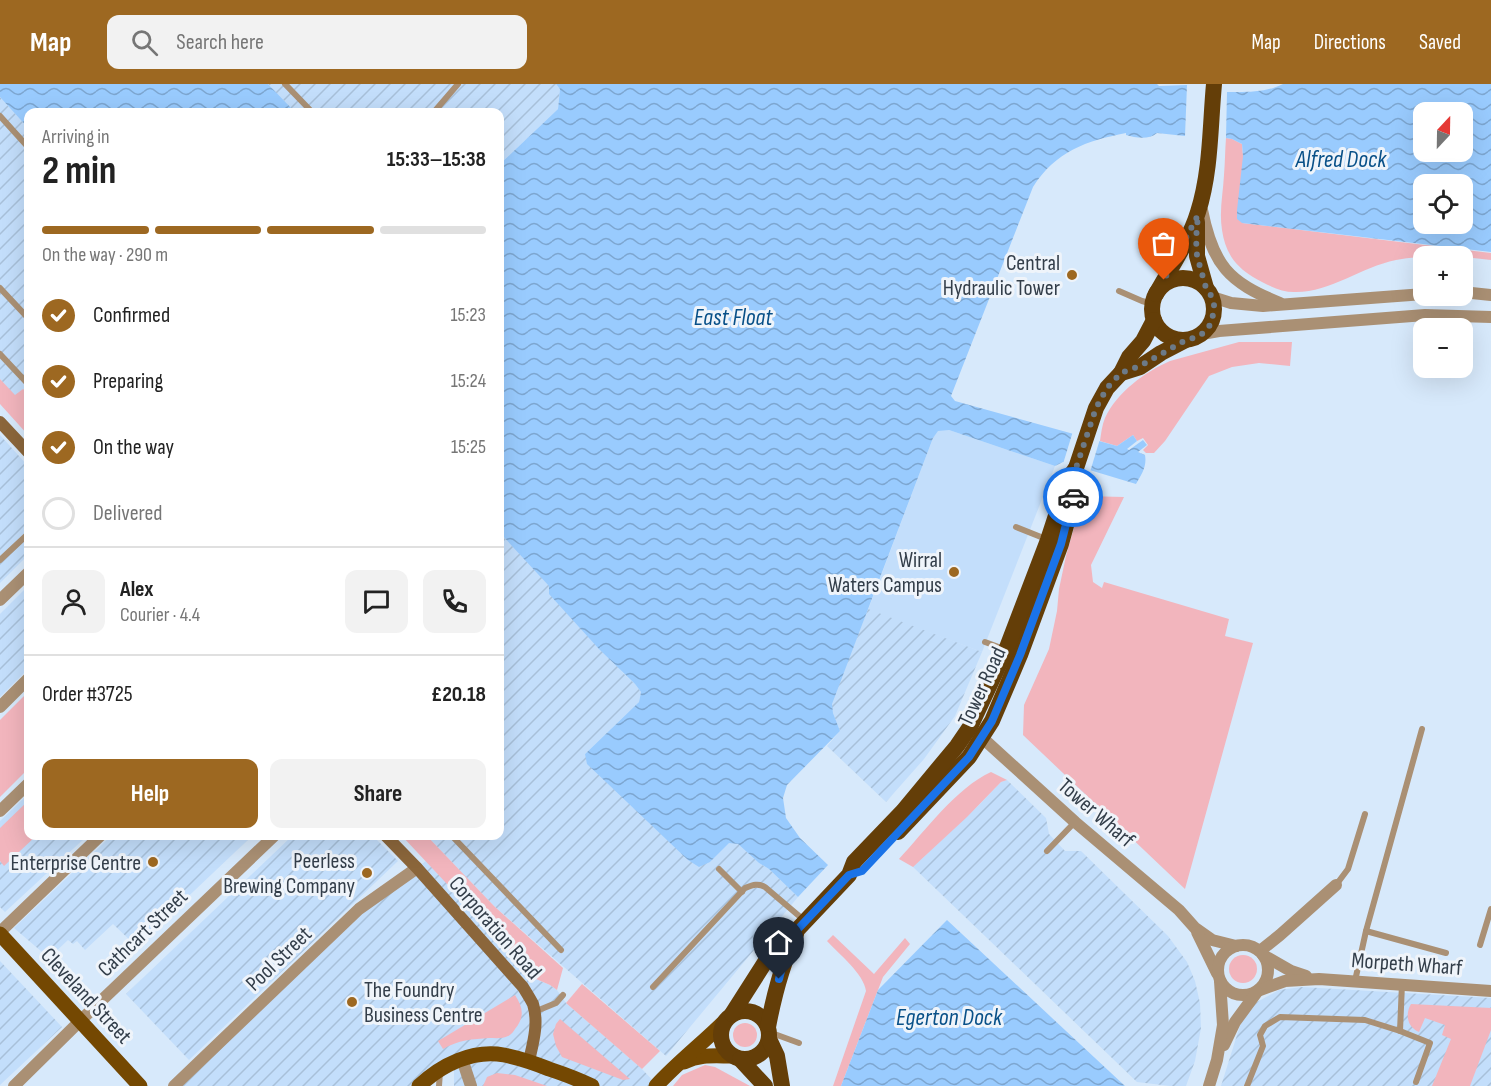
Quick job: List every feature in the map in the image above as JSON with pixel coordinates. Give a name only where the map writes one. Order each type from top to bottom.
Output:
[{"type":"highway","points":[[1209,293],[1193,280],[1180,279],[1166,284],[1155,306],[1158,326],[1167,336],[1186,340],[1202,334],[1211,324],[1213,317],[1214,310],[1209,293],[1197,256],[1196,239],[1199,209],[1209,162],[1214,84]]},
{"type":"highway","name":"Tower Road","points":[[729,1017],[769,956],[849,875],[862,871],[969,757],[976,733],[992,721],[1013,652],[1077,485],[1076,468],[1096,408],[1101,397],[1121,373],[1129,357],[1143,341],[1155,306],[1199,209]]},
{"type":"highway","name":"Tower Road","points":[[1121,373],[1140,366],[1186,340]]},
{"type":"highway","name":"Tower Road","points":[[769,1033],[773,998],[784,960],[801,926]]},
{"type":"highway","points":[[765,1086],[725,1049],[721,1039],[722,1027],[729,1017],[744,1011],[761,1017],[777,1056],[782,1086]]},
{"type":"highway","points":[[736,1058],[751,1059],[761,1054],[767,1046],[769,1033]]},
{"type":"main road","points":[[0,422],[24,448]]},
{"type":"main road","name":"Corporation Road","points":[[390,840],[523,987],[532,1004],[536,1020],[535,1037],[529,1061]]},
{"type":"main road","name":"Cleveland Street","points":[[0,933],[140,1086]]},
{"type":"main road","points":[[656,1086],[729,1017]]},
{"type":"main road","points":[[419,1086],[440,1069],[462,1059],[478,1054],[502,1054],[529,1061],[592,1086]]},
{"type":"main road","points":[[676,1066],[699,1056],[736,1058]]},
{"type":"street","points":[[1199,209],[1221,265],[1234,279],[1286,306]]},
{"type":"street","points":[[1209,293],[1231,303],[1263,306],[1413,295]]},
{"type":"street","points":[[1473,293],[1491,295]]},
{"type":"street","points":[[1202,334],[1219,330],[1425,315],[1491,317]]},
{"type":"street","points":[[0,600],[24,577]]},
{"type":"street","points":[[0,707],[24,684]]},
{"type":"street","name":"Tower Wharf","points":[[976,733],[1075,822],[1179,910],[1195,928],[1212,940],[1236,946]]},
{"type":"street","points":[[0,812],[24,788]]},
{"type":"street","points":[[0,933],[96,840]]},
{"type":"street","name":"Cathcart Street","points":[[14,1086],[270,840]]},
{"type":"street","name":"Pool Street","points":[[174,1086],[359,909],[417,868]]},
{"type":"street","points":[[1261,953],[1336,885]]},
{"type":"street","name":"Tower Wharf","points":[[1195,928],[1219,978]]},
{"type":"street","points":[[1209,1086],[1217,1060],[1223,1025],[1218,969],[1220,960],[1227,950],[1236,946],[1252,946],[1267,962],[1269,973],[1235,1022],[1217,1060]]},
{"type":"street","name":"Morpeth Wharf","points":[[1261,953],[1291,971],[1319,979]]},
{"type":"street","points":[[1219,978],[1224,987],[1239,995],[1248,995],[1258,991]]},
{"type":"street","name":"Morpeth Wharf","points":[[1258,991],[1285,981],[1319,979],[1491,990]]},
{"type":"street","points":[[462,1059],[471,1086]]},
{"type":"lane","points":[[285,84],[308,108]]},
{"type":"lane","points":[[437,108],[458,84]]},
{"type":"lane","points":[[0,116],[24,143]]},
{"type":"lane","points":[[0,288],[24,314]]},
{"type":"lane","points":[[1119,291],[1155,306]]},
{"type":"lane","points":[[0,354],[24,380]]},
{"type":"lane","points":[[1016,527],[1054,542]]},
{"type":"lane","points":[[0,560],[24,538]]},
{"type":"lane","points":[[985,642],[1013,652]]},
{"type":"lane","points":[[1355,981],[1366,931],[1422,729]]},
{"type":"lane","points":[[1336,885],[1348,869],[1365,814]]},
{"type":"lane","points":[[1047,851],[1075,822]]},
{"type":"lane","points":[[456,840],[561,950]]},
{"type":"lane","points":[[719,869],[742,892]]},
{"type":"lane","points":[[653,987],[745,888],[755,884],[765,886],[801,926]]},
{"type":"lane","points":[[1480,945],[1491,909]]},
{"type":"lane","points":[[1366,931],[1446,953]]},
{"type":"lane","points":[[1400,1031],[1402,984]]},
{"type":"lane","points":[[534,1012],[556,1003],[563,995]]},
{"type":"lane","points":[[1247,1086],[1263,1046],[1260,1035],[1265,1026],[1280,1017],[1365,1020],[1430,1043],[1416,1082]]},
{"type":"lane","points":[[769,1033],[799,1043]]},
{"type":"lane","points":[[439,1086],[440,1069]]},
{"type":"shaded area","points":[[268,84],[556,84],[560,89],[558,109],[504,160],[504,108],[291,108]]},
{"type":"shaded area","points":[[0,97],[24,124],[24,390],[15,396],[0,379]]},
{"type":"shaded area","points":[[1226,138],[1242,144],[1242,223],[1433,246],[1413,246],[1413,258],[1383,263],[1321,288],[1291,292],[1279,290],[1247,273],[1228,252],[1221,223]]},
{"type":"shaded area","points":[[1473,251],[1491,253],[1491,260],[1473,258]]},
{"type":"shaded area","points":[[1239,342],[1292,342],[1290,366],[1259,363],[1232,367],[1209,376],[1165,441],[1154,453],[1146,453],[1143,450],[1148,445],[1143,438],[1137,441],[1133,435],[1117,446],[1100,441],[1104,421],[1110,409],[1124,391],[1142,377],[1170,361]]},
{"type":"shaded area","points":[[0,379],[15,395],[24,390],[24,431],[0,404]]},
{"type":"shaded area","points":[[938,430],[949,430],[1055,466],[982,652],[868,610]]},
{"type":"shaded area","points":[[0,435],[24,462],[24,559],[0,583]]},
{"type":"shaded area","points":[[1083,496],[1124,497],[1091,565],[1093,582],[1102,588],[1104,582],[1229,619],[1225,636],[1253,643],[1185,889],[1023,735],[1024,705],[1049,649],[1066,556]]},
{"type":"shaded area","points":[[504,537],[550,586],[641,692],[639,702],[585,754],[710,862],[729,842],[738,844],[798,897],[666,1056],[494,906],[431,840],[504,840]]},
{"type":"shaded area","points":[[24,590],[24,673],[0,697],[0,614]]},
{"type":"shaded area","points":[[868,609],[982,652],[955,716],[924,759],[886,802],[827,746],[840,731],[831,704]]},
{"type":"shaded area","points":[[24,696],[24,773],[0,797],[0,720]]},
{"type":"shaded area","points":[[991,772],[1007,780],[1001,782],[913,867],[899,859],[953,799],[978,779]]},
{"type":"shaded area","points":[[1007,780],[1046,818],[1049,834],[1065,851],[1081,851],[1168,936],[1187,962],[1195,981],[1200,1003],[1201,1028],[1195,1061],[1186,1086],[1137,1082],[913,867],[1001,782]]},
{"type":"shaded area","points":[[24,798],[24,840],[83,840],[5,912],[0,907],[0,821]]},
{"type":"shaded area","points":[[24,805],[24,840],[32,840],[4,866],[0,861],[0,828]]},
{"type":"shaded area","points":[[107,840],[248,840],[136,946],[113,924],[85,950],[77,941],[73,944],[68,940],[49,958],[14,928]]},
{"type":"shaded area","points":[[288,840],[377,840],[398,861],[189,1060],[126,994]]},
{"type":"shaded area","points":[[406,840],[431,840],[494,906],[563,968],[557,990],[536,979]]},
{"type":"shaded area","points":[[426,861],[536,979],[557,990],[566,1003],[642,1069],[658,1086],[454,1086],[454,1063],[419,1086],[174,1086],[359,909]]},
{"type":"shaded area","points":[[833,935],[874,974],[905,938],[910,944],[883,977],[841,1086],[833,1086],[866,991],[856,971],[827,941]]},
{"type":"shaded area","points":[[1243,955],[1253,959],[1257,969],[1253,979],[1243,983],[1233,979],[1229,969],[1233,959]]},
{"type":"shaded area","points":[[0,961],[62,1027],[0,1085]]},
{"type":"shaded area","points":[[582,984],[660,1051],[642,1069],[566,1003]]},
{"type":"shaded area","points":[[1302,987],[1491,998],[1491,1086],[1221,1086],[1242,1019],[1257,1002],[1279,990]]},
{"type":"shaded area","points":[[515,995],[520,1004],[522,1016],[510,1035],[501,1038],[466,1040],[443,1049],[438,1041]]},
{"type":"shaded area","points":[[1411,1004],[1491,1008],[1491,1030],[1470,1086],[1432,1086],[1451,1039],[1442,1035],[1445,1025],[1425,1018],[1419,1032],[1415,1030],[1408,1020]]},
{"type":"shaded area","points":[[560,1019],[630,1079],[623,1080],[562,1057],[553,1034]]},
{"type":"shaded area","points":[[740,1023],[750,1023],[757,1030],[757,1040],[750,1047],[740,1047],[733,1040],[733,1030]]},
{"type":"shaded area","points":[[705,1065],[715,1067],[750,1086],[673,1086],[682,1075]]},
{"type":"shaded area","points":[[497,1073],[515,1075],[547,1086],[483,1086],[487,1077]]},
{"type":"water","points":[[0,84],[268,84],[291,108],[24,108],[24,124],[0,97]]},
{"type":"water","name":"East Float","points":[[556,84],[1187,85],[1185,136],[1157,133],[1142,138],[1126,135],[1126,133],[1098,140],[1062,156],[1042,175],[1033,187],[951,396],[955,401],[1117,446],[1133,435],[1137,441],[1127,449],[1129,450],[1143,440],[1147,445],[1138,452],[1145,455],[1142,473],[1136,484],[1063,462],[1055,466],[949,430],[938,431],[933,438],[832,704],[840,731],[787,785],[783,798],[786,818],[800,838],[828,865],[798,897],[738,844],[729,843],[710,862],[699,867],[688,860],[587,764],[585,754],[639,702],[641,692],[549,594],[549,586],[504,537],[504,160],[558,109],[560,89]]},
{"type":"water","name":"Alfred Dock","points":[[1283,84],[1491,84],[1491,252],[1473,250],[1473,246],[1439,246],[1242,223],[1237,219],[1237,210],[1243,156],[1242,144],[1226,138],[1227,92],[1269,89]]},
{"type":"water","name":"Egerton Dock","points":[[947,920],[1125,1086],[841,1086],[878,990]]},
{"type":"pier","points":[[1073,431],[1100,439],[1090,472],[1063,464]]},
{"type":"way so far","points":[[1073,497],[1077,485],[1076,468],[1092,418],[1107,388],[1121,373],[1140,366],[1186,340],[1197,337],[1211,324],[1214,304],[1201,274],[1197,256],[1198,215],[1164,280]]},
{"type":"place","name":"Central Hydraulic Tower","points":[[1072,275]]},
{"type":"place","name":"Wirral Waters Campus","points":[[954,572]]},
{"type":"place","name":"Enterprise Centre","points":[[153,862]]},
{"type":"place","name":"Peerless Brewing Company","points":[[367,873]]},
{"type":"place","name":"The Foundry Business Centre","points":[[352,1002]]},
{"type":"route","points":[[779,979],[784,960],[797,930],[849,875],[862,871],[969,757],[983,738],[1020,655],[1061,544],[1073,497]]}]
